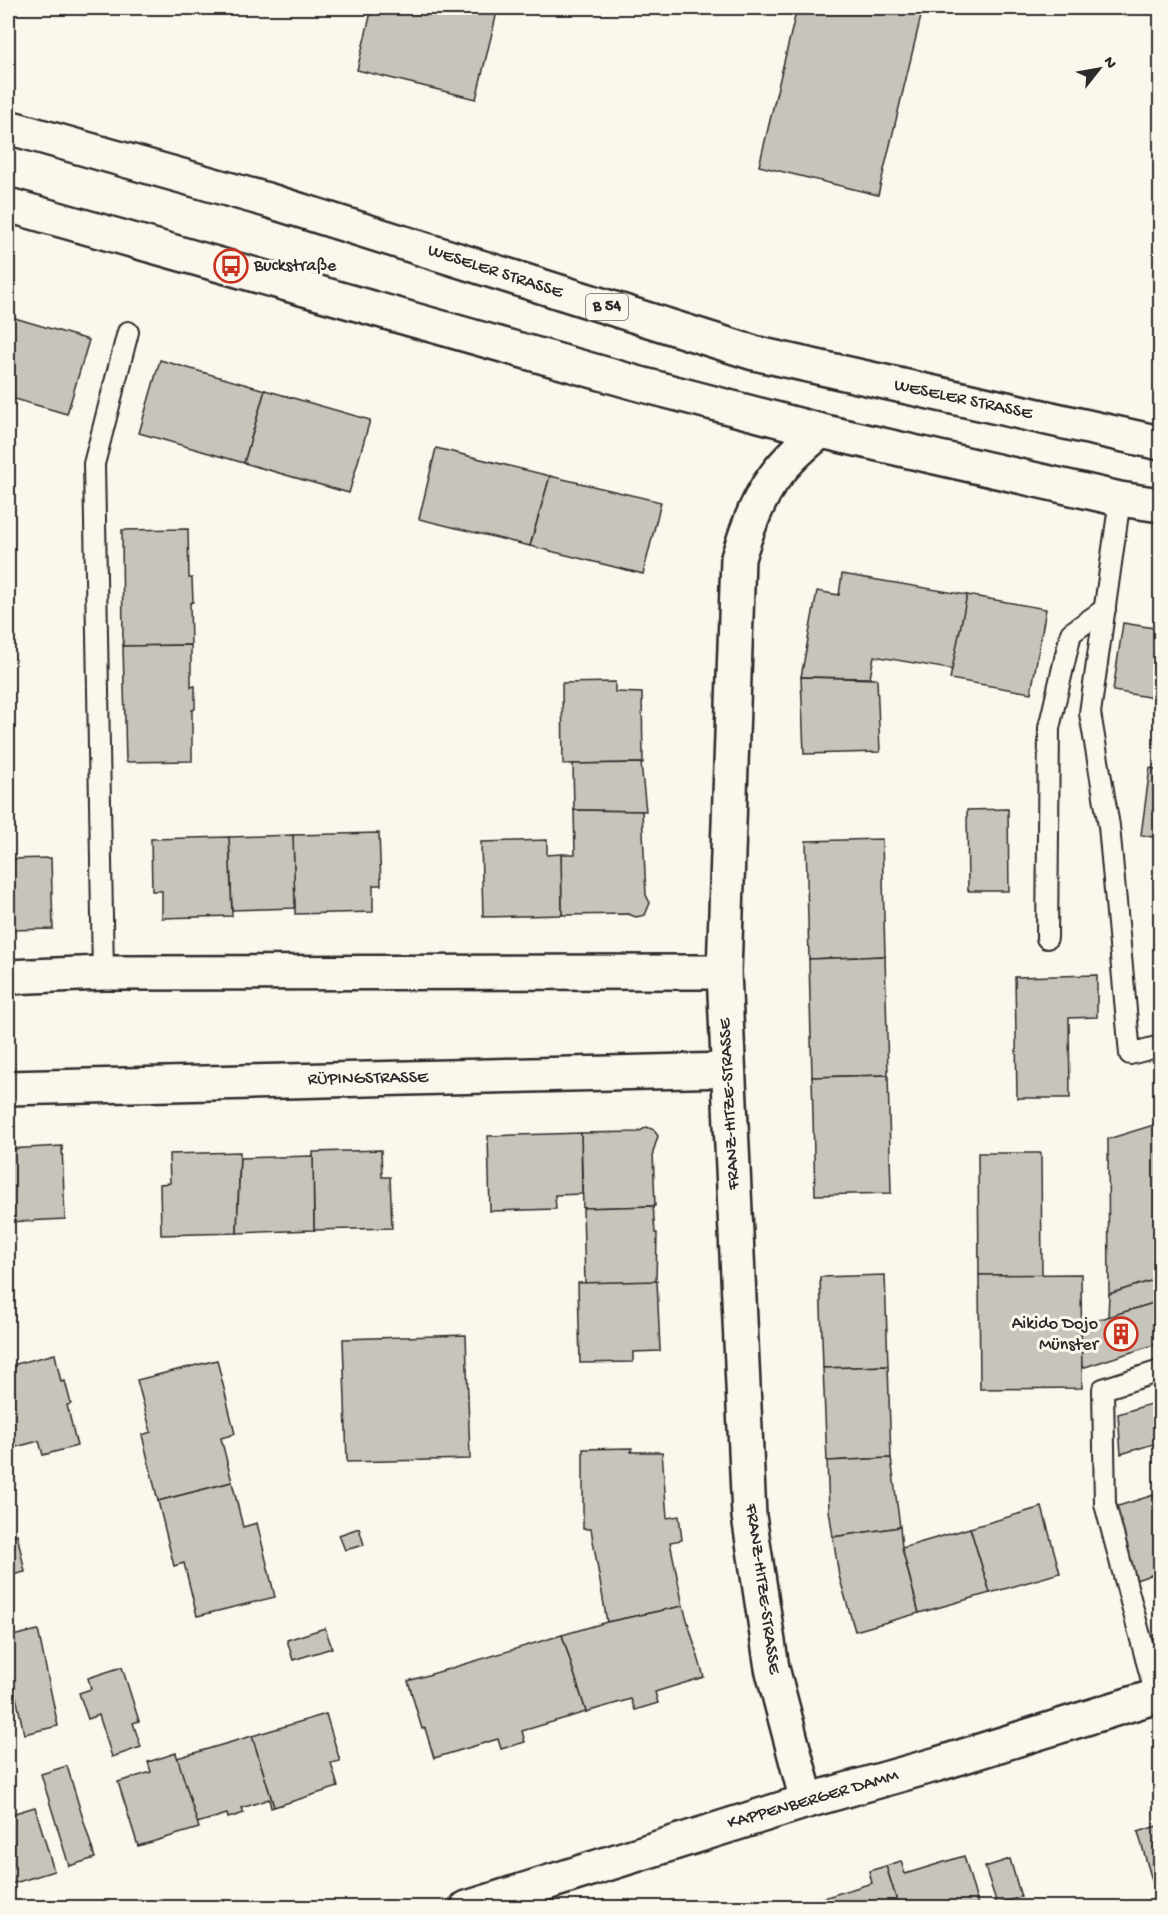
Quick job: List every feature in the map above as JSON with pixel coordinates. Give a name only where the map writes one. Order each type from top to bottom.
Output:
[{"type":"main road","name":"WESELER STRASSE","points":[[8,127],[267,200],[754,354],[1161,443]]},
{"type":"main road","points":[[8,205],[640,384],[821,431],[1120,499],[1161,505]]},
{"type":"main road","name":"FRANZ-HITZE-STRASSE","points":[[807,1801],[772,1668],[749,1516],[724,972],[738,558],[753,510],[774,475],[794,452],[821,431]]},
{"type":"main road","points":[[8,977],[103,973],[724,972]]},
{"type":"main road","name":"RÜPINGSTRASSE","points":[[8,1088],[728,1070]]},
{"type":"main road","name":"KAPPENBERGER DAMM","points":[[467,1908],[807,1801],[938,1764],[1158,1696]]},
{"type":"lane","points":[[103,973],[94,464],[128,332]]},
{"type":"lane","points":[[1120,499],[1090,713],[1108,826],[1130,1054],[1161,1046]]},
{"type":"lane","points":[[1047,938],[1049,728],[1071,633],[1105,609]]},
{"type":"lane","points":[[1158,1696],[1105,1504],[1103,1389],[1161,1371]]},
{"type":"building","points":[[372,8],[498,8],[476,99],[357,70]]},
{"type":"building","points":[[797,8],[923,8],[878,195],[759,166]]},
{"type":"building","points":[[8,316],[89,340],[67,414],[8,397]]},
{"type":"building","points":[[160,360],[265,390],[244,463],[139,433]]},
{"type":"building","points":[[265,390],[370,420],[349,493],[244,463]]},
{"type":"building","points":[[436,448],[550,476],[530,546],[419,519]]},
{"type":"building","points":[[550,476],[661,502],[643,574],[530,546]]},
{"type":"building","points":[[188,529],[189,578],[192,578],[193,602],[190,603],[191,645],[123,646],[122,530]]},
{"type":"building","points":[[842,574],[967,595],[954,670],[874,656],[870,678],[801,677],[817,591],[839,595]]},
{"type":"building","points":[[967,595],[1046,609],[1031,693],[950,679]]},
{"type":"building","points":[[1123,623],[1160,629],[1160,699],[1113,691]]},
{"type":"building","points":[[191,645],[191,687],[195,686],[195,709],[192,710],[192,761],[126,762],[123,646]]},
{"type":"building","points":[[801,677],[877,679],[880,752],[804,754]]},
{"type":"building","points":[[8,682],[12,757],[8,758]]},
{"type":"building","points":[[615,682],[615,692],[642,693],[643,763],[563,764],[562,683]]},
{"type":"building","points":[[641,763],[646,811],[574,810],[573,764]]},
{"type":"building","points":[[1150,768],[1160,770],[1160,838],[1141,835]]},
{"type":"building","points":[[1008,809],[1009,891],[968,891],[967,810]]},
{"type":"building","points":[[574,810],[642,811],[646,895],[650,903],[645,915],[636,917],[628,914],[562,915],[561,854],[575,854]]},
{"type":"building","points":[[379,833],[381,885],[373,885],[373,912],[295,914],[293,835]]},
{"type":"building","points":[[293,835],[295,908],[232,910],[229,837]]},
{"type":"building","points":[[229,837],[232,916],[162,918],[162,891],[152,891],[151,839]]},
{"type":"building","points":[[882,839],[885,956],[809,959],[806,841]]},
{"type":"building","points":[[547,840],[547,855],[561,854],[562,915],[483,917],[481,842]]},
{"type":"building","points":[[51,858],[53,929],[8,930],[8,859]]},
{"type":"building","points":[[885,956],[888,1075],[812,1077],[809,959]]},
{"type":"building","points":[[1097,975],[1097,1017],[1069,1018],[1070,1098],[1017,1098],[1015,977]]},
{"type":"building","points":[[888,1075],[891,1193],[815,1195],[812,1077]]},
{"type":"building","points":[[1160,1123],[1160,1278],[1109,1294],[1108,1139]]},
{"type":"building","points":[[647,1127],[654,1130],[658,1136],[653,1152],[655,1206],[583,1208],[581,1133],[638,1132]]},
{"type":"building","points":[[581,1133],[582,1194],[555,1195],[556,1209],[490,1211],[488,1136]]},
{"type":"building","points":[[62,1146],[65,1219],[8,1222],[8,1149]]},
{"type":"building","points":[[381,1150],[382,1177],[390,1177],[392,1228],[314,1230],[313,1152]]},
{"type":"building","points":[[240,1152],[237,1233],[161,1235],[160,1184],[170,1183],[169,1154]]},
{"type":"building","points":[[978,1153],[1041,1153],[1042,1275],[979,1275]]},
{"type":"building","points":[[313,1156],[314,1230],[237,1233],[240,1158]]},
{"type":"building","points":[[653,1206],[655,1233],[657,1233],[656,1282],[585,1283],[583,1208]]},
{"type":"building","points":[[1081,1274],[1082,1388],[980,1389],[979,1275]]},
{"type":"building","points":[[885,1275],[888,1366],[823,1368],[820,1277]]},
{"type":"building","points":[[1160,1278],[1160,1301],[1108,1317],[1109,1294]]},
{"type":"building","points":[[657,1281],[660,1351],[633,1352],[633,1362],[580,1363],[578,1283]]},
{"type":"building","name":"Aikido Dojo Münster","points":[[1160,1301],[1160,1343],[1082,1368],[1081,1325]]},
{"type":"building","points":[[466,1335],[470,1459],[347,1462],[343,1339]]},
{"type":"building","points":[[55,1354],[61,1382],[65,1381],[71,1404],[67,1405],[77,1446],[43,1455],[39,1441],[8,1449],[8,1366]]},
{"type":"building","points":[[217,1360],[235,1434],[221,1438],[232,1482],[158,1501],[142,1435],[151,1432],[137,1380]]},
{"type":"building","points":[[888,1366],[891,1458],[827,1461],[823,1368]]},
{"type":"building","points":[[1160,1401],[1160,1442],[1121,1454],[1118,1414]]},
{"type":"building","points":[[632,1448],[631,1452],[662,1452],[667,1518],[679,1516],[682,1540],[670,1542],[683,1606],[607,1622],[591,1529],[583,1529],[583,1449]]},
{"type":"building","points":[[891,1458],[900,1527],[833,1537],[829,1510],[827,1461]]},
{"type":"building","points":[[232,1482],[243,1527],[257,1523],[275,1597],[197,1616],[184,1563],[174,1566],[158,1501]]},
{"type":"building","points":[[1160,1493],[1160,1572],[1136,1580],[1115,1507]]},
{"type":"building","points":[[1042,1507],[1060,1573],[990,1593],[970,1528]]},
{"type":"building","points":[[900,1527],[902,1548],[919,1613],[855,1631],[839,1576],[833,1537]]},
{"type":"building","points":[[359,1528],[364,1545],[345,1550],[339,1535]]},
{"type":"building","points":[[970,1528],[990,1593],[919,1613],[902,1548]]},
{"type":"building","points":[[17,1534],[25,1572],[8,1576],[8,1536]]},
{"type":"building","points":[[683,1606],[704,1677],[655,1692],[658,1703],[635,1710],[631,1699],[586,1712],[562,1635],[607,1622]]},
{"type":"building","points":[[325,1628],[332,1648],[293,1660],[287,1640]]},
{"type":"building","points":[[38,1630],[58,1726],[24,1734],[8,1659],[8,1637]]},
{"type":"building","points":[[562,1635],[586,1712],[522,1731],[525,1742],[501,1749],[498,1739],[434,1758],[425,1728],[422,1729],[408,1681]]},
{"type":"building","points":[[122,1667],[139,1721],[133,1723],[141,1747],[112,1757],[99,1715],[88,1719],[79,1693],[91,1689],[88,1678]]},
{"type":"building","points":[[326,1714],[340,1761],[331,1763],[338,1787],[274,1807],[252,1736]]},
{"type":"building","points":[[252,1736],[274,1807],[271,1808],[269,1799],[242,1808],[244,1813],[228,1818],[227,1814],[197,1823],[177,1758]]},
{"type":"building","points":[[176,1753],[199,1828],[138,1846],[118,1782],[151,1772],[148,1762]]},
{"type":"building","points":[[67,1766],[95,1858],[69,1866],[41,1774]]},
{"type":"building","points":[[35,1807],[54,1871],[8,1885],[8,1815]]},
{"type":"building","points":[[1160,1825],[1160,1908],[1138,1832]]},
{"type":"building","points":[[964,1856],[979,1908],[899,1908],[886,1866],[901,1861],[905,1874]]},
{"type":"building","points":[[1010,1859],[1021,1897],[997,1904],[985,1867]]},
{"type":"building","points":[[886,1866],[899,1908],[819,1908],[817,1900],[872,1883],[869,1871]]},
{"type":"place","name":"Buckstraße","points":[[231,266]]},
{"type":"place","name":"Aikido Dojo Münster","points":[[1121,1334]]}]
